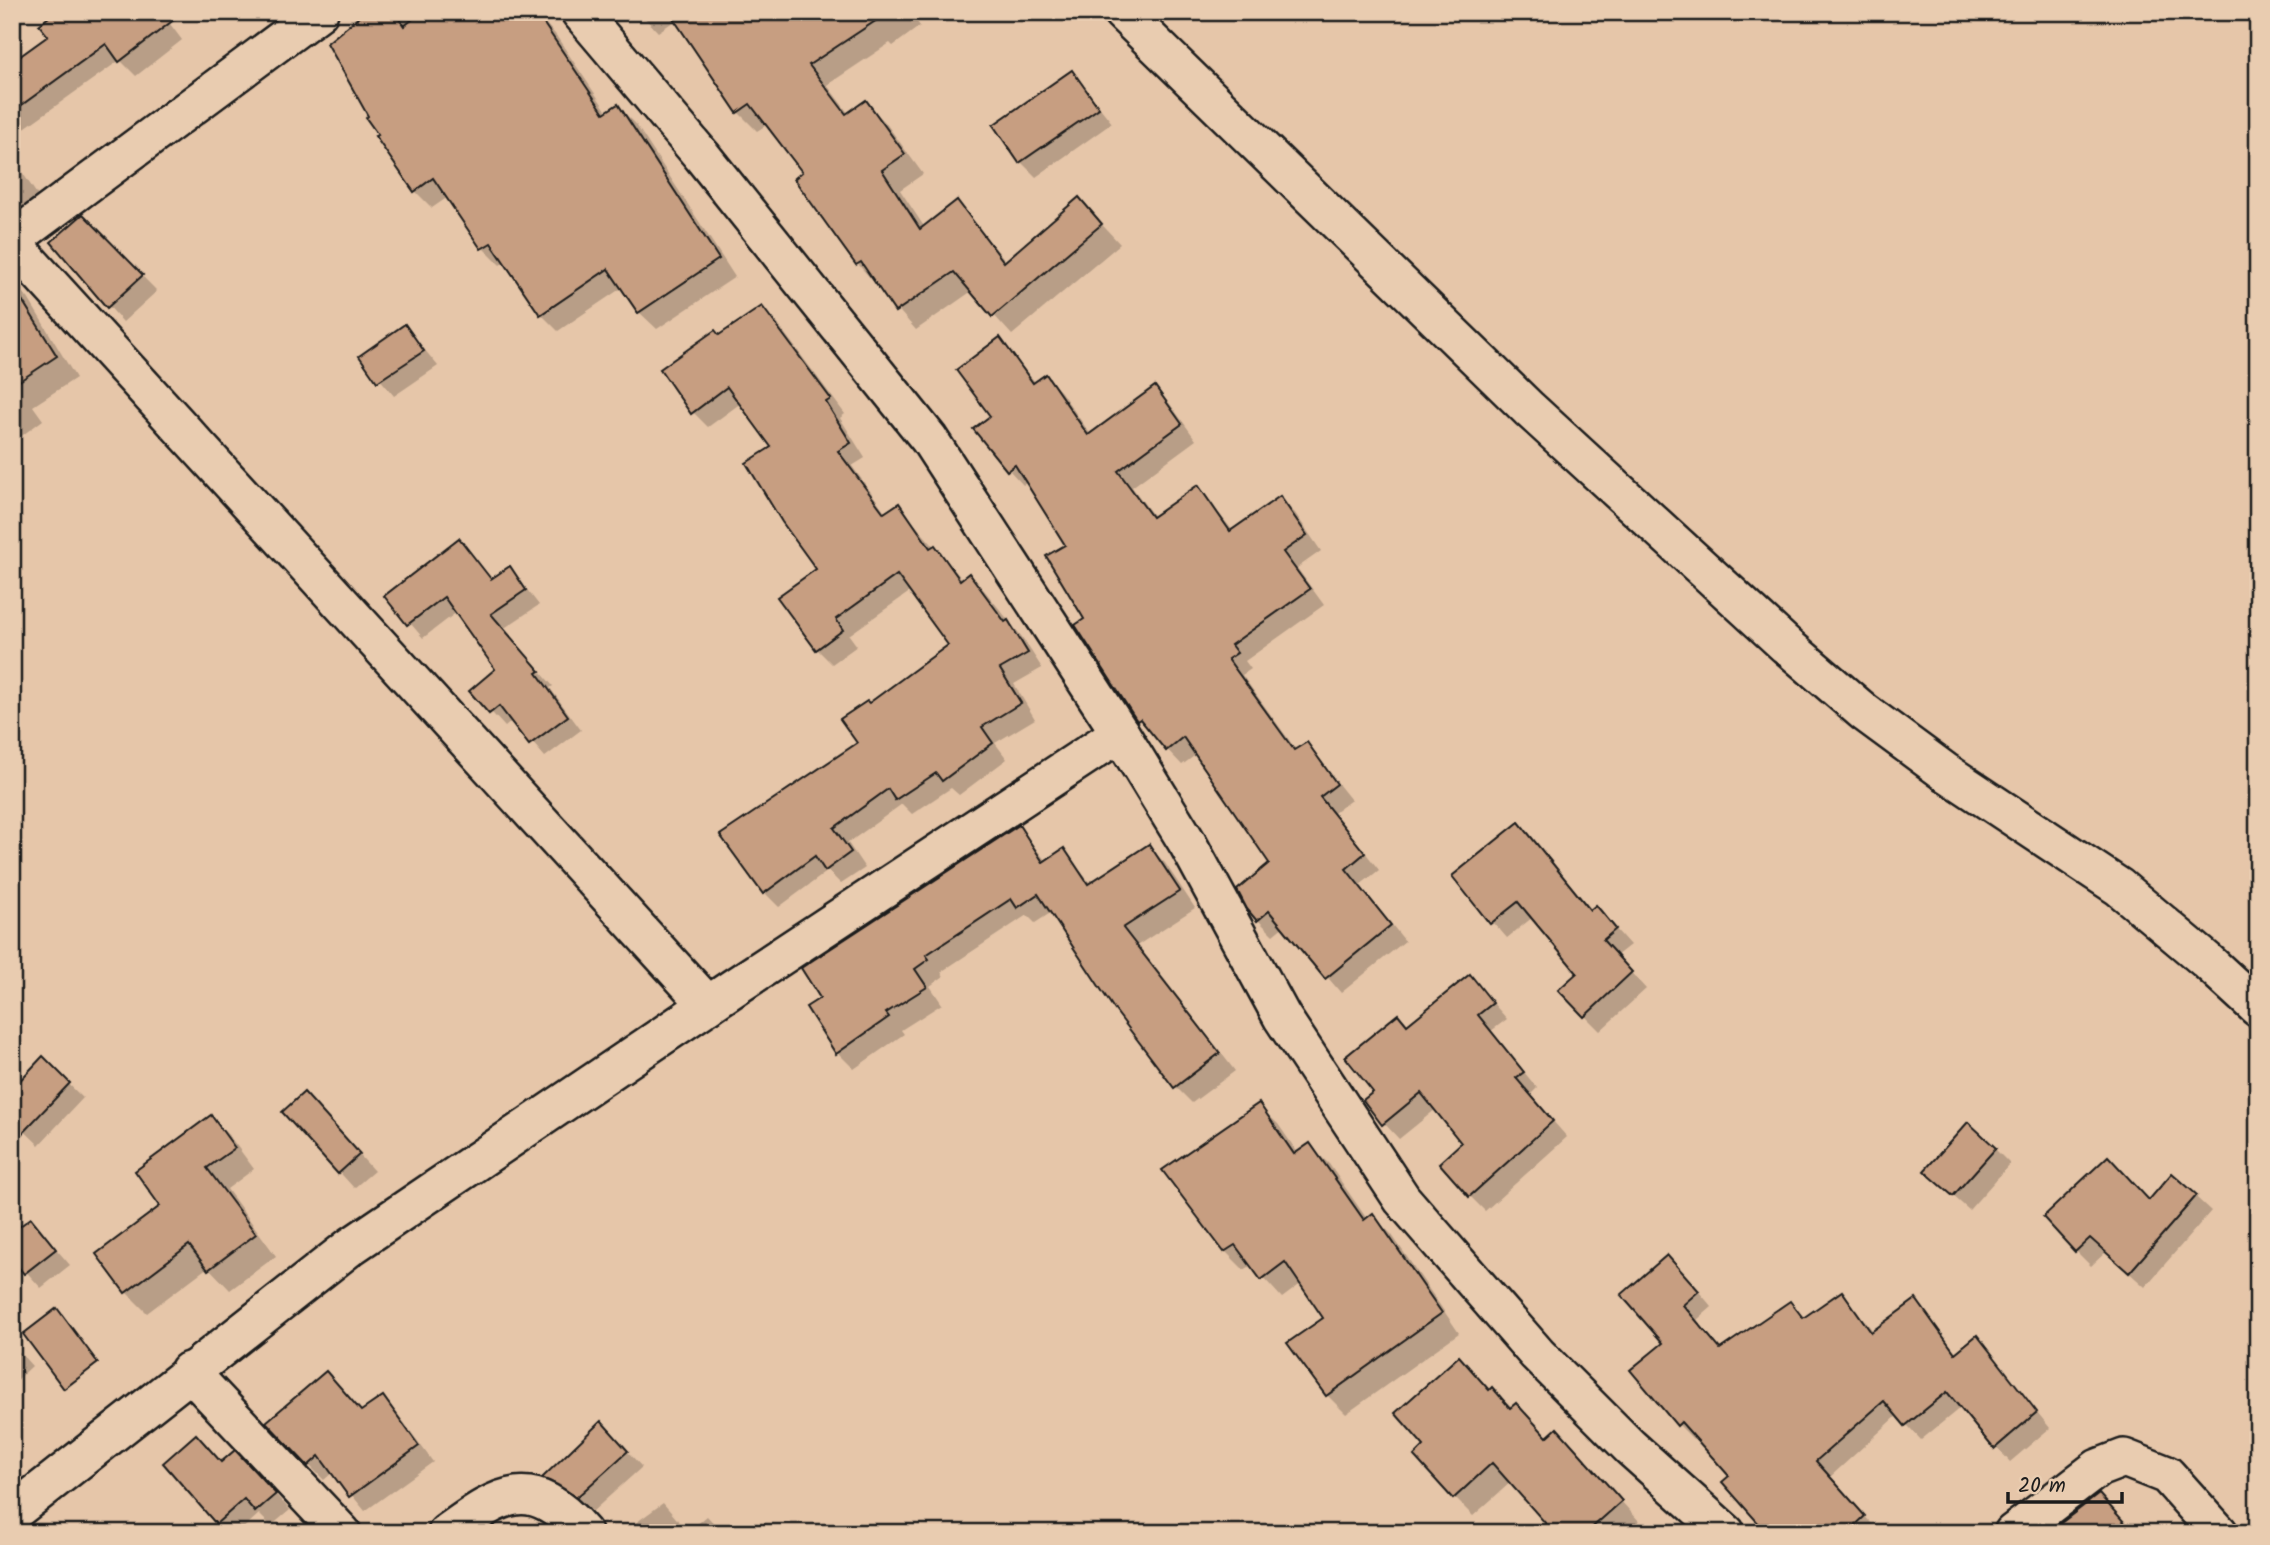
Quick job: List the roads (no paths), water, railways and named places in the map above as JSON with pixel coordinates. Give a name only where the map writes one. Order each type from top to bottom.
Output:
[{"type":"street","points":[[319,12],[12,242],[708,1005]]},
{"type":"street","points":[[580,12],[702,156],[929,439],[1120,733],[1188,844],[1282,1017],[1402,1199],[1537,1354],[1630,1447],[1726,1533]]},
{"type":"street","points":[[1122,12],[1529,408],[1786,646],[1864,712],[1934,764],[2119,887],[2258,1008]]},
{"type":"street","points":[[12,1513],[189,1371],[350,1247],[708,1005],[1120,733]]},
{"type":"street","points":[[189,1371],[342,1533]]},
{"type":"street","points":[[2013,1533],[2098,1468],[2124,1458],[2167,1475],[2219,1533]]},
{"type":"street","points":[[447,1533],[487,1504],[517,1494],[543,1498],[583,1533]]}]
